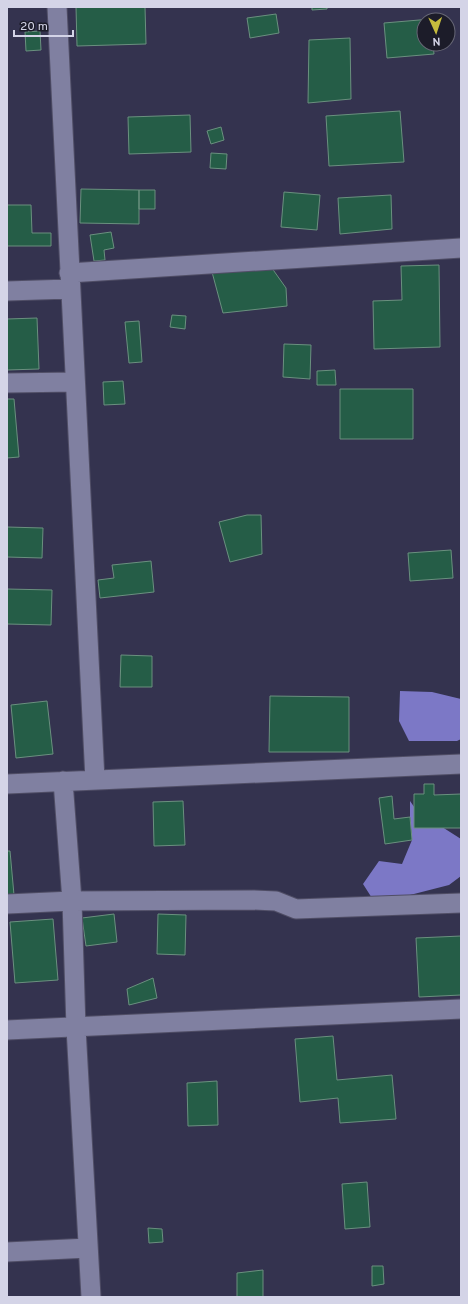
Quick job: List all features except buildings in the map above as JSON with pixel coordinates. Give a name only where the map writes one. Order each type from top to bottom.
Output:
[{"type":"street","points":[[56,7],[95,780]]},
{"type":"street","points":[[7,291],[69,281],[461,248]]},
{"type":"street","points":[[7,383],[74,382]]},
{"type":"street","points":[[7,784],[461,764]]},
{"type":"street","points":[[63,781],[72,901],[76,1028],[91,1297]]},
{"type":"street","points":[[7,904],[72,901],[276,900],[296,909],[461,903]]},
{"type":"street","points":[[7,1030],[461,1010]]},
{"type":"street","points":[[7,1252],[88,1248]]},
{"type":"shaded area","points":[[400,691],[432,692],[461,699],[461,739],[457,741],[409,741],[399,721]]},
{"type":"shaded area","points":[[410,801],[417,811],[461,839],[461,876],[449,885],[410,895],[377,906],[363,884],[379,861],[402,864],[412,840]]}]
